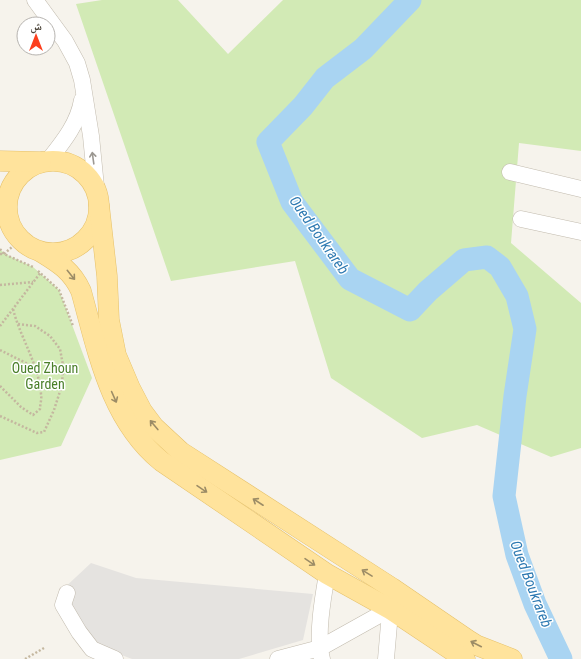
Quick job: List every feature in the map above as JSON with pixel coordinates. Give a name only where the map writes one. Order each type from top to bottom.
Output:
[{"type":"main road","points":[[0,161],[66,163],[81,171],[90,181],[98,201],[107,276],[109,320],[116,355],[142,411],[154,427],[171,444],[392,588],[468,640],[476,645],[512,659]]},
{"type":"main road","points":[[47,162],[34,165],[24,171],[16,179],[10,189],[7,200],[10,230],[32,248],[61,264],[71,274],[81,291],[99,356],[119,407],[132,430],[147,449],[161,461],[327,574],[390,609],[465,659]]},
{"type":"main road","points":[[41,252],[62,252],[74,248],[82,243],[95,226],[98,218],[98,201]]},
{"type":"street","points":[[35,0],[65,41],[72,53],[78,69],[83,92],[98,201]]},
{"type":"street","points":[[47,162],[68,135],[77,119],[83,92]]},
{"type":"street","points":[[510,172],[581,189]]},
{"type":"street","points":[[521,219],[581,230]]},
{"type":"street","points":[[321,653],[323,599],[327,574]]},
{"type":"street","points":[[386,659],[392,588]]},
{"type":"street","points":[[68,593],[63,605],[79,632],[92,649],[115,659]]},
{"type":"street","points":[[278,659],[321,653],[390,609]]},
{"type":"path","points":[[0,254],[4,254],[10,230]]},
{"type":"path","points":[[0,326],[41,272],[61,264]]},
{"type":"path","points":[[0,285],[34,282]]},
{"type":"path","points":[[0,386],[20,407],[33,415],[40,409],[41,394],[35,367],[17,324],[13,309]]},
{"type":"path","points":[[0,416],[37,433],[44,432],[54,410],[62,385],[64,365],[60,349],[50,336],[35,326],[17,324]]},
{"type":"path","points":[[0,350],[35,367]]},
{"type":"path","points":[[25,659],[44,648]]},
{"type":"green space","points":[[102,0],[178,0],[228,54],[283,0],[581,0],[581,151],[519,143],[511,243],[581,303],[581,448],[551,457],[477,425],[422,438],[331,378],[295,261],[171,281],[76,4]]},
{"type":"green space","name":"Oued Zhoun Garden","points":[[0,249],[5,254],[33,267],[59,290],[92,378],[61,446],[0,460]]},
{"type":"shaded area","points":[[91,563],[136,578],[313,594],[303,640],[239,659],[132,659],[93,644],[61,591]]},
{"type":"waterway","name":"Oued Boukrareb","points":[[410,0],[363,49],[325,78],[303,106],[268,142],[292,202],[350,279],[410,310],[428,291],[464,260],[487,257],[500,267],[517,296],[525,329],[515,396],[504,496],[517,555],[535,604],[561,659]]}]
